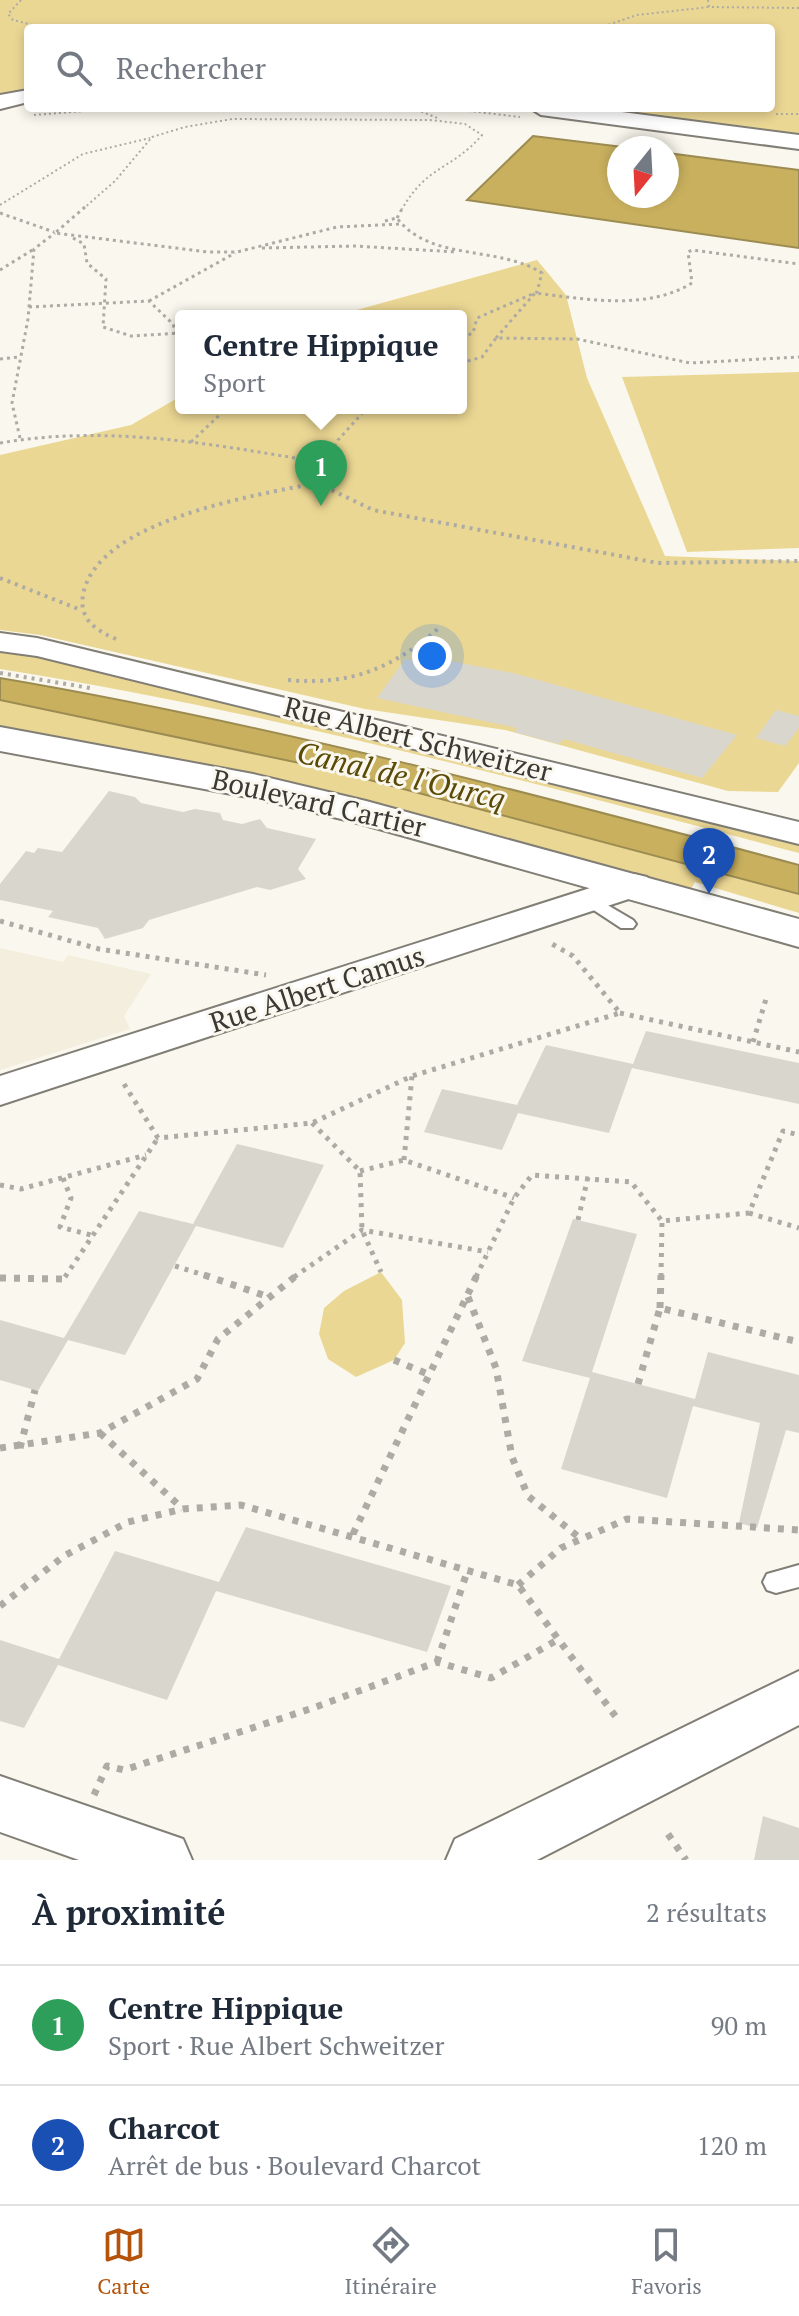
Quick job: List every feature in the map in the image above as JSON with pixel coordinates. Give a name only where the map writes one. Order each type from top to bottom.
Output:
[{"type":"street","points":[[0,102],[24,106]]},
{"type":"street","points":[[571,112],[799,142]]},
{"type":"street","name":"Rue Albert Schweitzer","points":[[0,642],[37,647],[799,833]]},
{"type":"street","name":"Boulevard Cartier","points":[[0,739],[253,786],[498,847],[630,905],[799,933]]},
{"type":"street","name":"Rue Albert Camus","points":[[0,1091],[317,989],[375,962],[462,934],[538,922],[592,901],[630,905]]},
{"type":"street","points":[[476,1860],[799,1697]]},
{"type":"street","points":[[0,1804],[162,1860]]},
{"type":"path","points":[[21,0],[8,14],[13,20],[29,24]]},
{"type":"path","points":[[708,0],[709,7]]},
{"type":"path","points":[[611,24],[637,15],[709,7],[799,8]]},
{"type":"path","points":[[0,213],[69,236],[208,252],[237,252],[311,232],[378,223],[397,218],[415,186],[431,172],[464,156],[482,135],[471,126],[423,112]]},
{"type":"path","points":[[0,205],[83,154],[185,127],[232,119],[445,120]]},
{"type":"path","points":[[0,270],[55,233],[115,181],[152,137]]},
{"type":"path","points":[[397,218],[400,224]]},
{"type":"path","points":[[378,223],[400,224],[465,252]]},
{"type":"path","points":[[69,236],[84,244],[87,263],[106,279],[103,327],[115,335],[135,338],[175,333]]},
{"type":"path","points":[[253,248],[355,246],[465,252],[504,256],[535,266],[542,273],[542,283],[535,293],[482,357],[467,361]]},
{"type":"path","points":[[20,438],[12,403],[29,307],[34,249]]},
{"type":"path","points":[[467,336],[473,333],[477,318],[535,293],[584,299],[659,297],[684,290],[692,283],[688,252],[692,250],[799,264]]},
{"type":"path","points":[[29,307],[149,301],[237,252]]},
{"type":"path","points":[[149,301],[175,327]]},
{"type":"path","points":[[496,338],[577,339],[690,363],[799,357]]},
{"type":"path","points":[[0,359],[19,357]]},
{"type":"path","points":[[191,443],[221,414]]},
{"type":"path","points":[[317,483],[338,440],[362,414]]},
{"type":"path","points":[[0,443],[20,438],[100,433],[325,463]]},
{"type":"path","points":[[125,644],[89,626],[81,610],[84,587],[102,564],[135,534],[182,511],[317,483],[373,510],[658,563],[799,561]]},
{"type":"path","points":[[0,578],[81,610]]},
{"type":"path","points":[[276,678],[304,683],[345,682],[369,677],[419,646],[440,627]]},
{"type":"path","points":[[0,921],[99,949],[248,970],[317,989]]},
{"type":"path","points":[[538,922],[573,956],[620,1013]]},
{"type":"path","points":[[753,1042],[766,999]]},
{"type":"path","points":[[158,1138],[312,1123],[412,1076],[620,1013],[799,1052]]},
{"type":"path","points":[[404,1160],[412,1076]]},
{"type":"path","points":[[124,1084],[158,1138]]},
{"type":"path","points":[[312,1123],[360,1171],[362,1230],[381,1272]]},
{"type":"path","points":[[749,1213],[783,1131],[799,1135]]},
{"type":"path","points":[[0,1278],[64,1279],[158,1138]]},
{"type":"path","points":[[0,1185],[21,1189],[148,1154]]},
{"type":"path","points":[[360,1171],[404,1160],[514,1198]]},
{"type":"path","points":[[353,1535],[514,1198],[532,1175],[631,1182],[662,1221],[660,1308],[638,1384]]},
{"type":"path","points":[[578,1220],[588,1177]]},
{"type":"path","points":[[63,1178],[71,1198],[60,1227],[95,1236]]},
{"type":"path","points":[[662,1221],[749,1213],[799,1228]]},
{"type":"path","points":[[0,1448],[20,1448],[100,1433],[197,1379],[218,1339],[267,1296],[362,1230],[488,1252]]},
{"type":"path","points":[[175,1266],[267,1296]]},
{"type":"path","points":[[468,1297],[496,1368],[512,1457],[528,1496],[581,1539]]},
{"type":"path","points":[[660,1308],[799,1342]]},
{"type":"path","points":[[394,1360],[430,1375]]},
{"type":"path","points":[[20,1448],[35,1390]]},
{"type":"path","points":[[100,1433],[183,1509]]},
{"type":"path","points":[[0,1606],[64,1556],[128,1522],[183,1509],[241,1505],[518,1585],[616,1717]]},
{"type":"path","points":[[518,1585],[561,1548],[627,1519],[799,1530]]},
{"type":"path","points":[[437,1662],[468,1569]]},
{"type":"path","points":[[93,1798],[107,1766],[124,1770],[313,1708],[437,1662],[491,1678],[559,1639]]},
{"type":"path","points":[[668,1834],[686,1860]]},
{"type":"shaded area","points":[[0,0],[799,0],[799,138],[596,112],[775,112],[775,24],[24,24],[24,93],[0,99]]},
{"type":"shaded area","points":[[537,260],[566,295],[587,378],[665,556],[799,561],[799,763],[778,792],[728,791],[505,730],[365,709],[40,635],[0,630],[0,455],[131,425],[175,399],[175,414],[467,414],[467,310],[357,310]]},
{"type":"shaded area","points":[[799,372],[799,548],[687,552],[622,377]]},
{"type":"shaded area","points":[[0,648],[56,657],[799,840],[799,853],[402,751],[202,706],[0,669]]},
{"type":"shaded area","points":[[0,700],[328,769],[799,894],[799,913],[695,882],[691,889],[376,804],[0,730]]},
{"type":"shaded area","points":[[0,948],[63,962],[68,955],[151,974],[124,1016],[130,1029],[0,1070]]},
{"type":"shaded area","points":[[381,1272],[402,1300],[405,1343],[394,1360],[356,1377],[328,1359],[319,1334],[324,1308],[344,1291]]},
{"type":"water","points":[[533,136],[607,145],[607,208],[679,208],[679,155],[799,170],[799,248],[467,200]]},
{"type":"water","name":"Canal de l'Ourcq","points":[[0,678],[302,739],[799,865],[799,894],[328,769],[0,700]]},
{"type":"building","points":[[429,657],[513,673],[737,735],[702,778],[564,739],[559,744],[514,732],[517,728],[377,698],[405,659],[425,663]]},
{"type":"building","points":[[776,710],[799,716],[799,728],[785,746],[756,738]]},
{"type":"building","points":[[109,791],[135,797],[141,803],[183,812],[195,809],[220,813],[223,820],[242,824],[260,819],[267,828],[316,839],[298,869],[306,879],[270,890],[257,887],[149,920],[143,928],[105,939],[98,928],[48,917],[53,911],[0,900],[0,884],[26,851],[34,853],[38,848],[62,852]]},
{"type":"building","points":[[646,1031],[799,1063],[799,1104],[632,1068],[609,1133],[518,1113],[502,1150],[424,1132],[442,1089],[517,1105],[546,1045],[633,1064]]},
{"type":"building","points":[[237,1144],[324,1165],[283,1248],[196,1226],[125,1355],[68,1340],[38,1391],[0,1380],[0,1320],[64,1338],[139,1211],[193,1224]]},
{"type":"building","points":[[573,1219],[637,1234],[592,1372],[695,1399],[708,1352],[799,1375],[799,1433],[786,1430],[757,1528],[739,1523],[760,1423],[693,1406],[667,1498],[561,1469],[590,1378],[522,1361]]},
{"type":"building","points":[[246,1527],[451,1586],[427,1652],[216,1591],[167,1700],[58,1665],[24,1728],[0,1721],[0,1640],[59,1659],[115,1551],[219,1582]]},
{"type":"building","points":[[763,1816],[799,1828],[799,1860],[754,1860]]},
{"type":"place","name":"Centre Hippique","points":[[321,506]]},
{"type":"place","name":"Charcot","points":[[709,894]]}]
